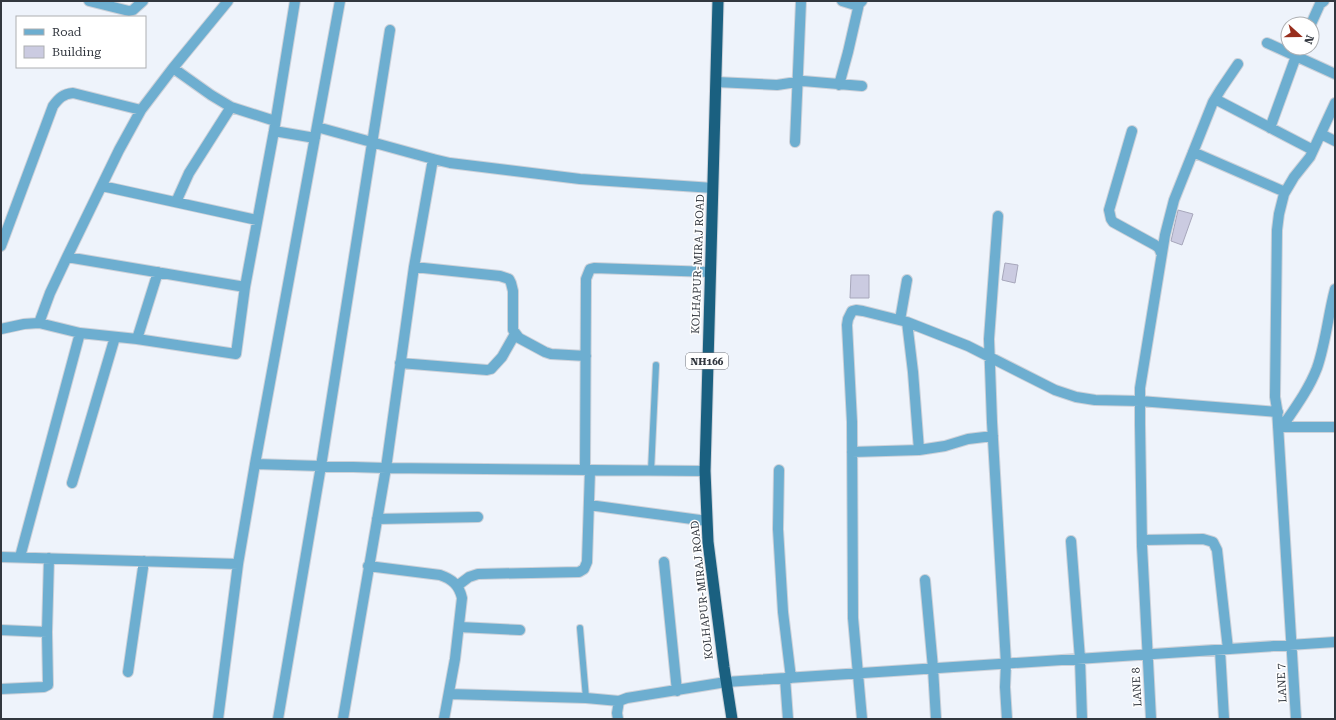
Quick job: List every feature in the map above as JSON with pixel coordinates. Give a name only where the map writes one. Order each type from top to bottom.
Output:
[{"type":"highway","name":"KOLHAPUR-MIRAJ ROAD","points":[[718,1],[705,471],[708,542],[732,719]]},
{"type":"street","points":[[89,1],[129,11],[133,10],[143,1]]},
{"type":"street","points":[[38,323],[67,256],[119,150],[141,110],[228,1]]},
{"type":"street","points":[[1,330],[24,324],[38,323],[80,333],[137,339],[236,354],[245,287],[274,131],[295,1]]},
{"type":"street","points":[[218,719],[238,564],[340,1]]},
{"type":"street","points":[[795,142],[801,1]]},
{"type":"street","points":[[842,1],[855,5],[860,3]]},
{"type":"street","points":[[1315,16],[1320,4],[1324,1]]},
{"type":"street","points":[[839,84],[860,3]]},
{"type":"street","points":[[278,719],[321,466],[371,141],[390,30]]},
{"type":"street","points":[[1267,43],[1280,47]]},
{"type":"street","points":[[1270,128],[1296,56]]},
{"type":"street","points":[[1304,56],[1335,74]]},
{"type":"street","name":"LANE 8","points":[[1151,719],[1142,540],[1140,388],[1161,253],[1174,200],[1214,99],[1238,64]]},
{"type":"street","points":[[173,68],[211,95],[231,107],[275,121]]},
{"type":"street","points":[[716,82],[777,85],[798,82],[862,86]]},
{"type":"street","points":[[1,246],[53,106],[59,98],[66,94],[73,93],[141,110]]},
{"type":"street","points":[[1214,99],[1314,150]]},
{"type":"street","name":"LANE 7","points":[[1296,719],[1280,427],[1275,397],[1279,214],[1285,192],[1314,150],[1335,103]]},
{"type":"street","points":[[176,202],[189,173],[231,107]]},
{"type":"street","points":[[317,127],[371,141],[433,160],[580,178],[713,188]]},
{"type":"street","points":[[274,131],[315,138]]},
{"type":"street","points":[[1132,131],[1109,210],[1110,215],[1113,222],[1155,245],[1159,248],[1161,253]]},
{"type":"street","points":[[1321,134],[1335,141]]},
{"type":"street","points":[[1193,152],[1285,192]]},
{"type":"street","points":[[343,719],[386,468],[414,267],[433,160]]},
{"type":"street","points":[[102,186],[257,220]]},
{"type":"street","points":[[998,216],[989,357],[1006,664],[1005,688],[1007,719]]},
{"type":"street","points":[[67,256],[245,287]]},
{"type":"street","points":[[414,267],[500,276],[509,280],[513,291],[513,324],[515,334],[519,338],[545,352],[586,356]]},
{"type":"street","points":[[457,586],[469,576],[478,574],[579,572],[584,569],[588,562],[589,505],[587,470],[586,279],[590,269],[710,272]]},
{"type":"street","points":[[137,339],[158,272]]},
{"type":"street","points":[[907,280],[904,321],[913,372],[919,450]]},
{"type":"street","points":[[1280,427],[1312,381],[1317,368],[1335,289]]},
{"type":"street","points":[[862,719],[853,618],[852,422],[847,325],[852,311],[856,310],[904,321],[968,346],[1055,390],[1076,397],[1095,400],[1140,401],[1278,412]]},
{"type":"street","points":[[20,557],[80,333]]},
{"type":"street","points":[[400,363],[486,370],[491,369],[502,356],[515,334]]},
{"type":"street","points":[[72,483],[115,337]]},
{"type":"street","points":[[1280,427],[1335,427]]},
{"type":"street","points":[[852,452],[919,450],[945,446],[968,439],[993,436]]},
{"type":"street","points":[[255,464],[386,468],[705,471]]},
{"type":"street","points":[[779,470],[778,529],[788,678],[788,719]]},
{"type":"street","points":[[589,505],[707,521]]},
{"type":"street","points":[[377,519],[478,517]]},
{"type":"street","points":[[1142,540],[1203,540],[1213,542],[1217,550],[1224,649],[1224,719]]},
{"type":"street","points":[[1071,541],[1080,659],[1082,719]]},
{"type":"street","points":[[1,557],[238,564]]},
{"type":"street","points":[[1,689],[44,687],[48,685],[47,632],[49,558]]},
{"type":"street","points":[[128,672],[144,561]]},
{"type":"street","points":[[664,562],[677,691]]},
{"type":"street","points":[[368,566],[440,575],[448,578],[460,590],[462,598],[455,659],[444,719]]},
{"type":"street","points":[[925,580],[936,719]]},
{"type":"street","points":[[459,626],[520,630]]},
{"type":"street","points":[[1,630],[47,632]]},
{"type":"street","points":[[449,694],[586,698],[619,701],[627,698],[726,682],[1335,642]]},
{"type":"street","points":[[618,719],[617,713],[619,701]]},
{"type":"lane","points":[[652,471],[656,365]]},
{"type":"lane","points":[[580,628],[586,698]]},
{"type":"building","points":[[1178,210],[1193,214],[1182,245],[1171,241]]},
{"type":"building","points":[[1005,263],[1018,265],[1015,283],[1002,280]]},
{"type":"building","points":[[851,275],[869,275],[869,298],[850,298]]}]
